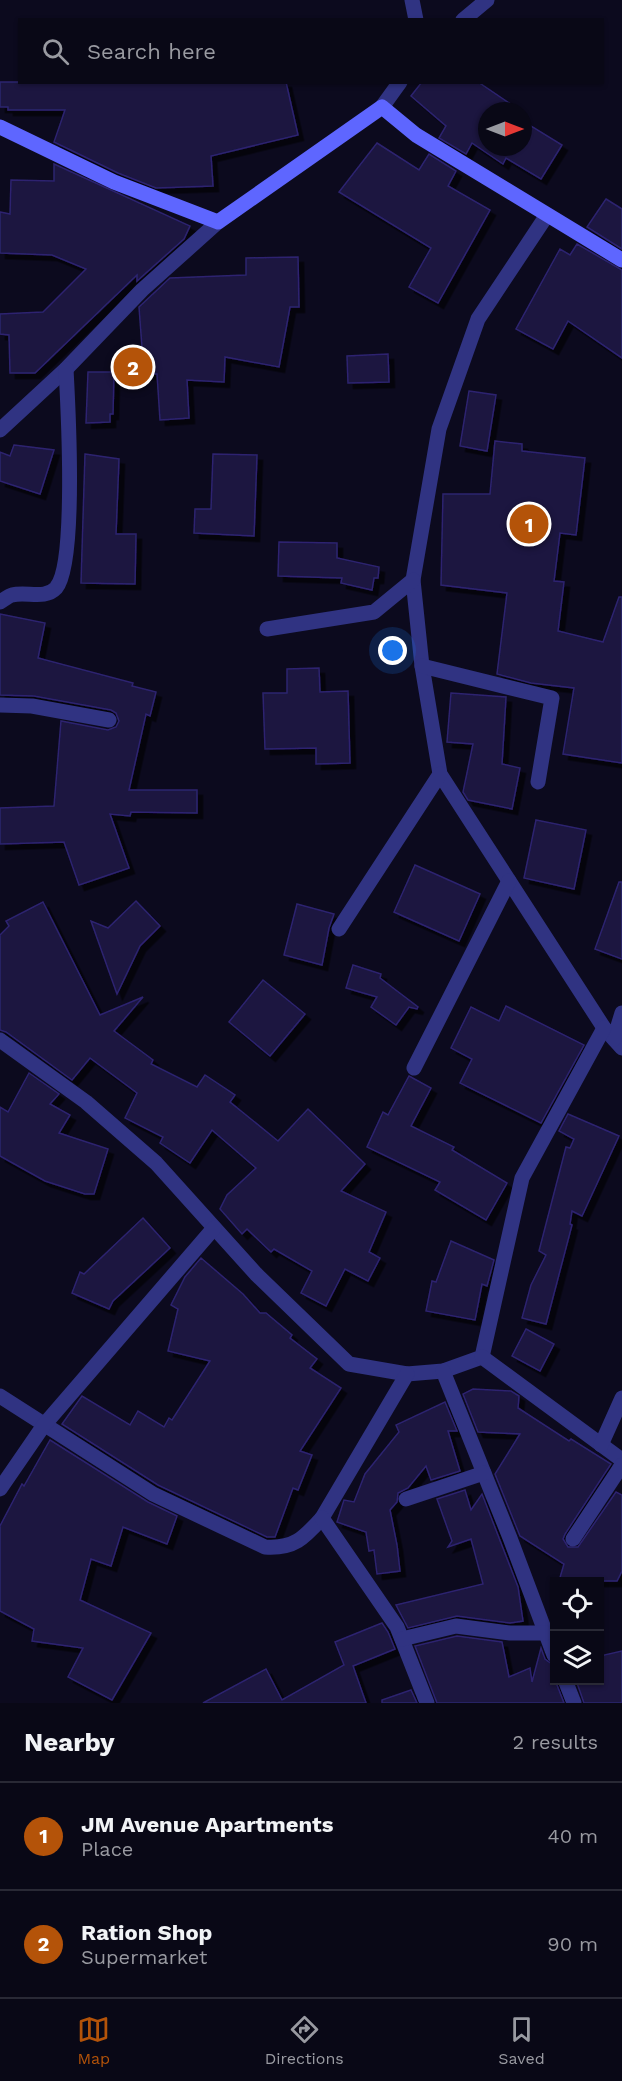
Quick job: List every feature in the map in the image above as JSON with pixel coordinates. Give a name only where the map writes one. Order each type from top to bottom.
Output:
[{"type":"street","points":[[412,0],[416,18]]},
{"type":"street","points":[[465,18],[487,0]]},
{"type":"street","points":[[0,430],[66,369],[142,290],[218,222],[382,107],[399,84]]},
{"type":"street","points":[[382,107],[416,135],[622,260]]},
{"type":"street","points":[[0,127],[114,182],[218,222]]},
{"type":"street","points":[[547,215],[478,319],[439,429],[413,580],[422,666],[440,774],[614,1038]]},
{"type":"street","points":[[0,602],[12,595],[42,595],[56,589],[65,570],[70,452],[66,369]]},
{"type":"street","points":[[267,629],[374,612],[413,580]]},
{"type":"street","points":[[422,666],[552,698],[538,782]]},
{"type":"street","points":[[0,705],[32,706],[109,720]]},
{"type":"street","points":[[339,929],[440,774]]},
{"type":"street","points":[[414,1068],[509,881]]},
{"type":"street","points":[[482,1357],[522,1178],[614,1038],[622,1013]]},
{"type":"street","points":[[0,1040],[86,1102],[156,1163],[256,1274],[349,1364],[407,1374],[443,1371],[482,1357]]},
{"type":"street","points":[[0,1489],[44,1425],[214,1227]]},
{"type":"street","points":[[482,1357],[622,1463],[573,1539]]},
{"type":"street","points":[[443,1371],[550,1643]]},
{"type":"street","points":[[0,1396],[153,1494],[265,1547],[283,1548],[305,1537],[322,1518],[407,1374]]},
{"type":"street","points":[[601,1445],[622,1398]]},
{"type":"street","points":[[406,1499],[484,1473]]},
{"type":"street","points":[[322,1518],[398,1627],[427,1703]]},
{"type":"street","points":[[402,1640],[456,1626],[510,1633],[546,1633]]},
{"type":"street","points":[[567,1685],[574,1703]]},
{"type":"building","points":[[0,82],[18,82],[18,84],[286,84],[298,135],[211,156],[213,186],[156,188],[118,173],[54,142],[65,110],[8,110],[8,107],[0,107]]},
{"type":"building","points":[[420,84],[481,84],[508,102],[478,102],[478,147],[472,143],[466,154],[439,138],[446,126],[411,96]]},
{"type":"building","points":[[532,127],[562,145],[541,179],[506,158],[503,164],[491,156],[532,156]]},
{"type":"building","points":[[377,143],[419,170],[429,154],[456,171],[448,186],[490,210],[438,303],[409,287],[431,248],[339,192]]},
{"type":"building","points":[[54,164],[190,226],[184,239],[137,281],[137,275],[35,373],[10,373],[9,335],[0,334],[0,314],[43,312],[86,269],[52,255],[0,253],[0,212],[10,214],[11,180],[54,181]]},
{"type":"building","points":[[606,199],[622,209],[622,249],[587,227]]},
{"type":"building","points":[[577,244],[622,270],[622,358],[568,321],[553,349],[516,329],[560,249],[570,255]]},
{"type":"building","points":[[298,257],[299,307],[290,307],[279,367],[225,357],[224,382],[187,380],[189,418],[160,420],[157,374],[144,374],[139,307],[170,278],[246,275],[246,258]]},
{"type":"building","points":[[388,354],[389,382],[348,383],[347,356]]},
{"type":"building","points":[[88,372],[114,372],[113,414],[110,414],[110,422],[86,423]]},
{"type":"building","points":[[469,391],[496,395],[487,451],[460,446]]},
{"type":"building","points":[[495,441],[522,444],[522,451],[585,458],[576,535],[560,533],[554,581],[564,582],[558,631],[603,642],[619,597],[622,597],[622,763],[563,754],[574,688],[531,683],[497,674],[507,593],[441,585],[443,494],[490,494]]},
{"type":"building","points":[[14,445],[54,450],[40,494],[0,481],[0,452],[10,456]]},
{"type":"building","points":[[85,454],[119,459],[116,534],[136,534],[135,584],[81,583]]},
{"type":"building","points":[[213,454],[257,455],[254,536],[194,533],[195,509],[211,509]]},
{"type":"building","points":[[279,542],[337,543],[337,558],[379,567],[378,578],[374,578],[372,590],[341,583],[342,578],[278,576]]},
{"type":"building","points":[[0,614],[45,623],[38,658],[133,683],[132,686],[156,692],[150,716],[146,714],[129,790],[197,790],[197,813],[131,812],[130,816],[110,814],[129,868],[79,885],[64,842],[0,844],[0,808],[54,806],[61,721],[108,730],[116,727],[119,721],[116,713],[111,710],[34,696],[0,695]]},
{"type":"building","points":[[319,668],[320,692],[348,691],[350,763],[316,764],[316,748],[265,749],[263,693],[287,693],[287,669]]},
{"type":"building","points":[[451,693],[506,697],[502,764],[520,768],[512,809],[468,800],[463,792],[473,744],[447,742]]},
{"type":"building","points":[[536,820],[586,830],[574,889],[524,878]]},
{"type":"building","points":[[415,865],[480,894],[459,941],[394,912]]},
{"type":"building","points":[[619,882],[622,882],[622,959],[595,949]]},
{"type":"building","points":[[136,901],[160,926],[140,946],[117,994],[91,921],[108,928]]},
{"type":"building","points":[[43,902],[100,1015],[143,997],[114,1031],[153,1060],[151,1064],[197,1087],[205,1075],[235,1095],[230,1102],[278,1141],[308,1109],[365,1164],[341,1191],[386,1212],[369,1252],[380,1258],[368,1281],[345,1269],[326,1306],[301,1293],[312,1271],[274,1249],[271,1252],[247,1229],[242,1234],[220,1209],[227,1195],[256,1168],[212,1130],[190,1163],[160,1143],[163,1137],[125,1118],[137,1093],[90,1058],[72,1080],[0,1030],[0,935],[9,926],[6,921]]},
{"type":"building","points":[[297,904],[334,914],[322,965],[284,955]]},
{"type":"building","points":[[353,965],[381,974],[380,978],[418,1007],[417,1009],[409,1007],[396,1025],[371,1007],[377,997],[346,988]]},
{"type":"building","points":[[263,980],[305,1014],[270,1056],[229,1022]]},
{"type":"building","points":[[506,1006],[584,1045],[541,1123],[460,1083],[472,1059],[451,1048],[471,1007],[499,1021]]},
{"type":"building","points":[[29,1073],[59,1094],[50,1104],[70,1115],[59,1133],[108,1149],[94,1194],[85,1194],[45,1181],[0,1156],[0,1107],[8,1112]]},
{"type":"building","points":[[409,1076],[431,1088],[411,1126],[454,1147],[452,1150],[507,1183],[486,1220],[435,1190],[440,1182],[367,1147],[383,1112],[388,1115]]},
{"type":"building","points":[[568,1114],[619,1136],[582,1216],[572,1211],[570,1224],[572,1225],[546,1324],[522,1318],[531,1285],[546,1255],[539,1251],[566,1147],[570,1148],[574,1139],[559,1131]]},
{"type":"building","points":[[143,1218],[170,1248],[113,1301],[109,1309],[72,1293],[80,1272],[84,1274]]},
{"type":"building","points":[[451,1241],[494,1260],[487,1286],[482,1284],[475,1320],[426,1311],[432,1281],[436,1282]]},
{"type":"building","points":[[201,1258],[243,1294],[260,1313],[266,1313],[292,1335],[290,1338],[317,1359],[310,1368],[341,1388],[300,1451],[312,1455],[298,1490],[293,1488],[275,1537],[267,1537],[158,1485],[62,1424],[82,1396],[130,1425],[138,1411],[164,1427],[169,1418],[172,1420],[210,1361],[168,1351],[178,1309],[171,1305],[185,1277]]},
{"type":"building","points":[[526,1329],[554,1344],[540,1371],[512,1356]]},
{"type":"building","points":[[473,1389],[511,1391],[519,1396],[518,1408],[569,1441],[571,1439],[611,1464],[563,1539],[568,1547],[578,1547],[616,1492],[622,1495],[622,1571],[617,1581],[604,1581],[604,1577],[560,1577],[564,1564],[520,1536],[495,1474],[520,1434],[478,1432],[463,1394]]},
{"type":"building","points":[[445,1402],[457,1431],[448,1431],[460,1471],[431,1480],[426,1466],[408,1488],[398,1493],[397,1502],[390,1510],[400,1571],[377,1574],[374,1550],[369,1551],[366,1532],[337,1522],[344,1500],[354,1502],[365,1474],[399,1432],[396,1425]]},
{"type":"building","points":[[50,1440],[148,1502],[177,1516],[167,1544],[123,1527],[111,1566],[91,1559],[80,1600],[151,1633],[112,1700],[68,1677],[83,1648],[32,1641],[34,1629],[0,1611],[0,1526],[22,1484],[24,1486]]},
{"type":"building","points":[[465,1490],[471,1510],[482,1494],[518,1587],[523,1621],[510,1623],[457,1616],[408,1628],[396,1605],[483,1584],[471,1539],[448,1547],[452,1541],[437,1499]]},
{"type":"building","points":[[382,1623],[395,1649],[353,1666],[366,1703],[203,1703],[266,1669],[282,1700],[344,1665],[335,1642]]},
{"type":"building","points":[[457,1636],[502,1642],[509,1677],[530,1668],[532,1682],[541,1648],[545,1659],[550,1663],[550,1685],[557,1685],[564,1703],[437,1703],[415,1646]]},
{"type":"building","points":[[622,1651],[622,1703],[584,1703],[578,1685],[604,1685],[604,1655]]},
{"type":"building","points":[[411,1690],[417,1703],[382,1703],[382,1700]]},
{"type":"place","name":"Ration Shop","points":[[133,367]]},
{"type":"place","name":"JM Avenue Apartments","points":[[529,524]]}]
